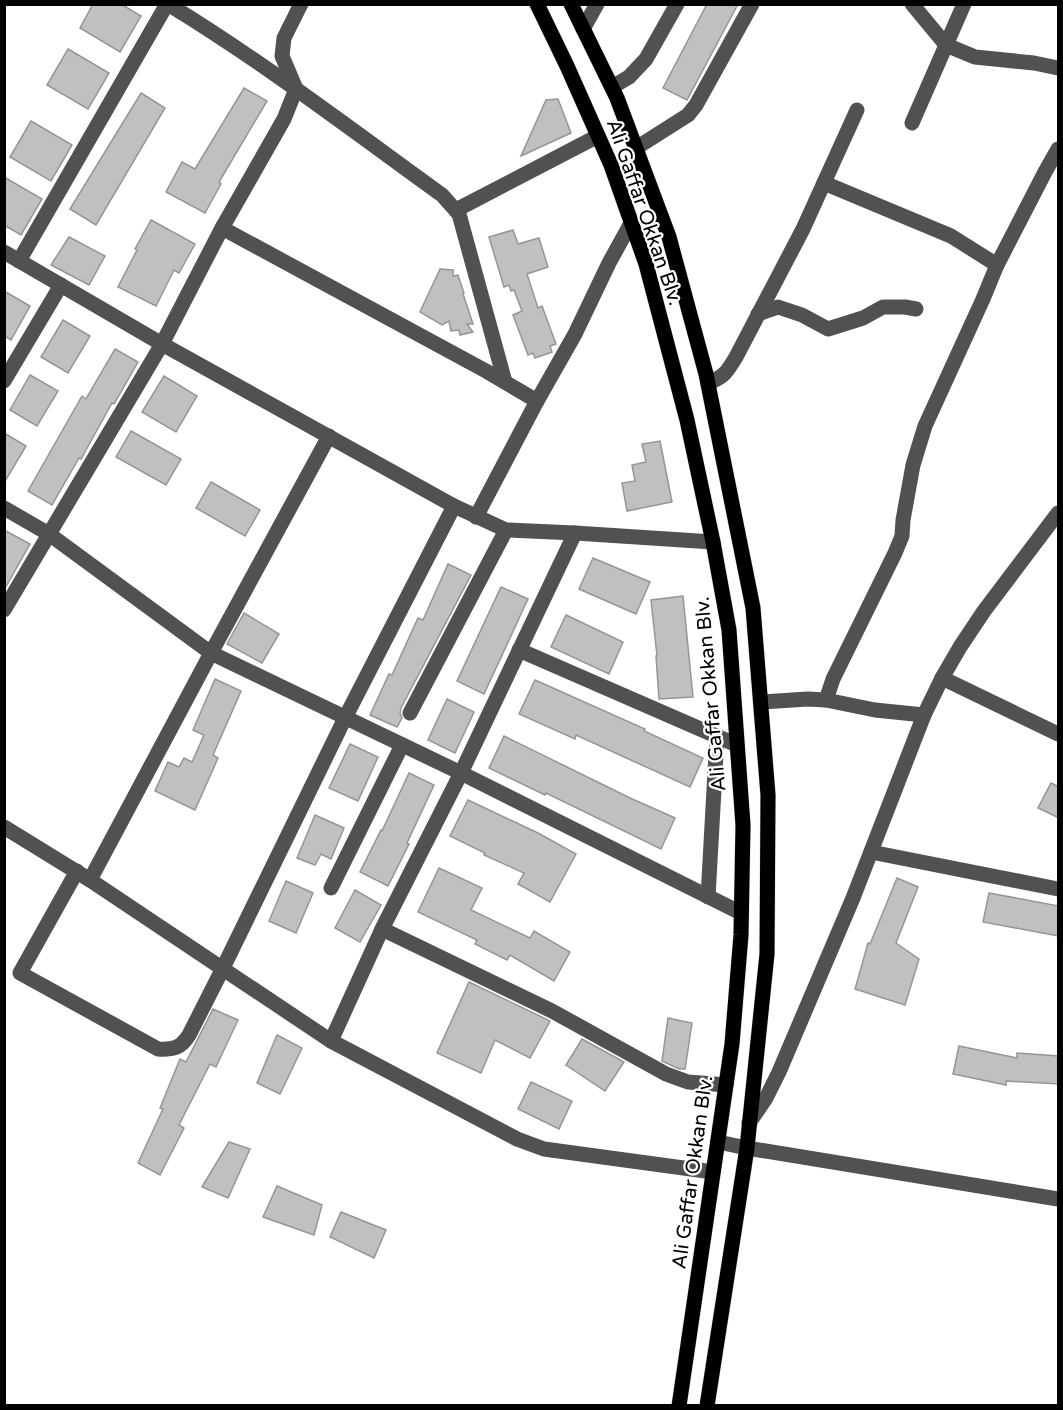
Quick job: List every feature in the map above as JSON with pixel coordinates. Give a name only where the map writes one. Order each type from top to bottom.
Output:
[{"type":"main road","name":"Ali Gaffar Okkan Blv.","points":[[537,4],[611,165],[645,264],[687,420],[729,630],[743,825],[741,935],[732,1044],[679,1406]]},
{"type":"main road","name":"Ali Gaffar Okkan Blv.","points":[[572,4],[612,87],[669,237],[708,383],[753,609],[768,795],[767,954],[747,1148],[707,1406]]},
{"type":"street","points":[[19,261],[168,4],[296,89],[442,195],[456,210],[459,214],[504,382]]},
{"type":"street","points":[[4,610],[162,344],[222,228],[284,119],[296,89],[282,56],[284,38],[301,4]]},
{"type":"street","points":[[583,29],[597,4]]},
{"type":"street","points":[[612,87],[629,77],[646,59],[677,4]]},
{"type":"street","points":[[636,148],[688,115],[696,105],[752,4]]},
{"type":"street","points":[[912,4],[946,45],[975,57],[1059,68]]},
{"type":"street","points":[[912,123],[964,4]]},
{"type":"street","points":[[708,383],[727,373],[803,229],[857,110]]},
{"type":"street","points":[[456,210],[598,136]]},
{"type":"street","points":[[826,700],[833,679],[902,536],[913,465],[925,426],[997,265],[1059,149]]},
{"type":"street","points":[[824,183],[951,236],[997,265]]},
{"type":"street","points":[[476,517],[575,334],[631,223]]},
{"type":"street","points":[[222,228],[537,401]]},
{"type":"street","points":[[4,252],[162,344],[454,506],[506,530],[713,542]]},
{"type":"street","points":[[4,381],[61,285]]},
{"type":"street","points":[[758,314],[778,307],[802,315],[828,329],[863,318],[883,307],[915,309]]},
{"type":"street","points":[[90,880],[329,436]]},
{"type":"street","points":[[77,871],[20,973],[158,1048],[168,1050],[176,1048],[189,1035],[345,718],[454,506]]},
{"type":"street","points":[[4,508],[48,534],[211,653],[461,773],[741,913]]},
{"type":"street","points":[[749,1123],[766,1098],[779,1072],[853,898],[924,715],[942,678],[984,610],[1059,513]]},
{"type":"street","points":[[410,713],[506,530]]},
{"type":"street","points":[[331,1041],[382,929],[461,773],[574,533]]},
{"type":"street","points":[[519,650],[737,745]]},
{"type":"street","points":[[942,678],[1059,734]]},
{"type":"street","points":[[761,702],[826,700],[875,710],[924,715]]},
{"type":"street","points":[[708,897],[717,736]]},
{"type":"street","points":[[331,888],[402,745]]},
{"type":"street","points":[[4,827],[77,871],[331,1041],[518,1139],[544,1149],[713,1172]]},
{"type":"street","points":[[871,852],[1059,889]]},
{"type":"street","points":[[382,929],[552,1011],[666,1074],[688,1082],[726,1085]]},
{"type":"street","points":[[718,1142],[1059,1199]]},
{"type":"building","points":[[93,4],[121,4],[141,16],[120,52],[80,28]]},
{"type":"building","points":[[707,4],[738,4],[687,100],[663,88]]},
{"type":"building","points":[[68,49],[109,73],[88,109],[47,85]]},
{"type":"building","points":[[244,88],[267,101],[219,182],[221,184],[205,213],[166,192],[182,162],[195,169]]},
{"type":"building","points":[[141,93],[165,108],[96,225],[70,209]]},
{"type":"building","points":[[558,99],[571,133],[521,156],[546,100]]},
{"type":"building","points":[[31,121],[72,145],[51,181],[10,157]]},
{"type":"building","points":[[4,177],[42,199],[21,235],[4,225]]},
{"type":"building","points":[[151,220],[195,244],[179,273],[174,270],[156,306],[118,287]]},
{"type":"building","points":[[513,230],[518,244],[539,238],[548,267],[527,274],[538,308],[542,306],[556,344],[550,346],[552,352],[535,358],[533,353],[528,355],[513,315],[522,311],[514,290],[511,291],[509,285],[504,287],[489,237]]},
{"type":"building","points":[[69,237],[105,256],[89,285],[51,265]]},
{"type":"building","points":[[440,269],[453,270],[453,276],[458,275],[473,324],[467,324],[473,332],[460,335],[459,330],[451,331],[449,321],[442,325],[420,312]]},
{"type":"building","points":[[4,291],[30,306],[11,340],[4,336]]},
{"type":"building","points":[[63,320],[90,336],[68,373],[41,357]]},
{"type":"building","points":[[115,349],[138,362],[52,505],[28,491],[82,396],[86,399]]},
{"type":"building","points":[[30,375],[58,391],[37,426],[10,410]]},
{"type":"building","points":[[164,376],[197,396],[176,432],[142,412]]},
{"type":"building","points":[[131,431],[181,459],[166,485],[116,457]]},
{"type":"building","points":[[4,433],[26,446],[4,483]]},
{"type":"building","points":[[660,441],[672,502],[627,511],[622,483],[635,481],[632,465],[646,462],[642,444]]},
{"type":"building","points":[[211,482],[260,510],[245,536],[196,508]]},
{"type":"building","points":[[4,530],[30,544],[4,590]]},
{"type":"building","points":[[593,558],[650,582],[636,614],[579,589]]},
{"type":"building","points":[[448,564],[471,575],[401,708],[402,718],[397,727],[370,715],[389,674],[392,675],[418,618],[423,620]]},
{"type":"building","points":[[501,587],[528,599],[484,694],[457,681]]},
{"type":"building","points":[[683,596],[693,697],[659,699],[651,600]]},
{"type":"building","points":[[244,613],[279,634],[262,663],[227,644]]},
{"type":"building","points":[[566,615],[623,642],[609,674],[551,647]]},
{"type":"building","points":[[215,679],[241,691],[213,755],[218,758],[195,810],[155,791],[168,762],[179,767],[184,758],[192,762],[204,735],[193,730]]},
{"type":"building","points":[[535,680],[645,729],[644,731],[703,758],[690,787],[576,735],[575,739],[519,714]]},
{"type":"building","points":[[447,699],[474,712],[455,753],[428,740]]},
{"type":"building","points":[[504,736],[675,818],[661,849],[489,768]]},
{"type":"building","points":[[350,744],[378,757],[358,801],[329,788]]},
{"type":"building","points":[[409,773],[434,785],[388,886],[360,872]]},
{"type":"building","points":[[1051,783],[1059,787],[1059,818],[1038,808]]},
{"type":"building","points":[[468,800],[576,854],[550,902],[518,884],[524,873],[450,836]]},
{"type":"building","points":[[315,815],[344,828],[331,859],[321,854],[315,865],[297,858]]},
{"type":"building","points":[[439,868],[482,888],[471,910],[530,938],[534,931],[570,952],[554,981],[510,955],[507,960],[475,944],[477,940],[418,912]]},
{"type":"building","points":[[897,878],[918,887],[896,943],[919,959],[905,1005],[855,989],[868,943],[870,944]]},
{"type":"building","points":[[286,881],[313,893],[296,933],[269,921]]},
{"type":"building","points":[[355,890],[381,905],[360,942],[335,928]]},
{"type":"building","points":[[989,893],[1059,906],[1059,936],[983,922]]},
{"type":"building","points":[[469,982],[550,1021],[530,1058],[495,1040],[481,1073],[437,1053]]},
{"type":"building","points":[[213,1009],[238,1020],[216,1067],[210,1064],[179,1125],[184,1128],[160,1175],[138,1163],[163,1109],[160,1108],[180,1059],[186,1062]]},
{"type":"building","points":[[668,1018],[692,1023],[685,1069],[679,1069],[662,1061]]},
{"type":"building","points":[[277,1035],[302,1048],[280,1094],[257,1083]]},
{"type":"building","points":[[582,1039],[624,1062],[605,1091],[566,1065]]},
{"type":"building","points":[[959,1046],[1017,1058],[1017,1053],[1059,1056],[1059,1084],[1006,1081],[1006,1085],[953,1074]]},
{"type":"building","points":[[531,1082],[572,1101],[559,1129],[518,1109]]},
{"type":"building","points":[[229,1142],[250,1149],[228,1198],[202,1187]]},
{"type":"building","points":[[277,1186],[322,1205],[314,1235],[263,1217]]},
{"type":"building","points":[[341,1212],[386,1230],[374,1258],[330,1237]]}]
